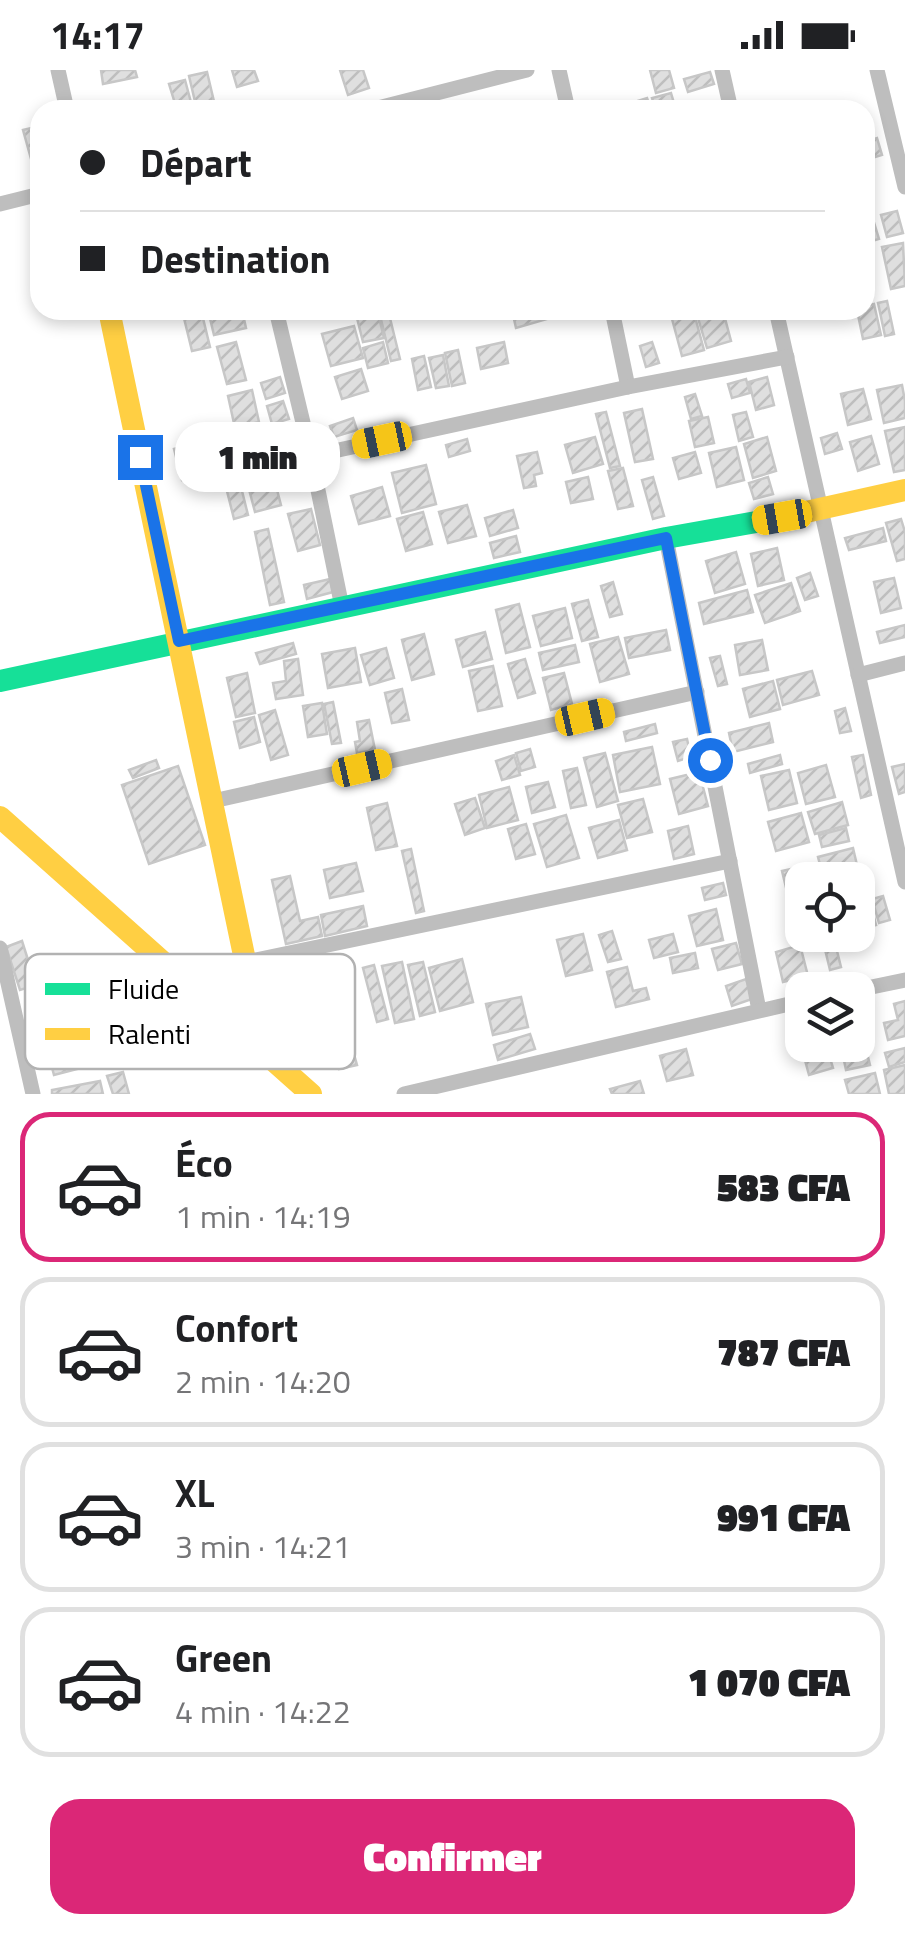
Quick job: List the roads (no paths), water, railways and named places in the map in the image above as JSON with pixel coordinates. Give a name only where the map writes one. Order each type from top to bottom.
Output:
[{"type":"street","points":[[58,70],[64,100]]},
{"type":"street","points":[[409,100],[527,70]]},
{"type":"street","points":[[559,70],[566,100]]},
{"type":"street","points":[[722,70],[729,100]]},
{"type":"street","points":[[877,70],[905,187]]},
{"type":"street","points":[[0,204],[30,196]]},
{"type":"street","points":[[111,320],[244,954]]},
{"type":"street","points":[[279,320],[342,606]]},
{"type":"street","points":[[614,320],[628,387]]},
{"type":"street","points":[[778,320],[905,882]]},
{"type":"street","points":[[312,456],[628,387],[787,357]]},
{"type":"street","points":[[0,681],[905,490]]},
{"type":"street","points":[[666,538],[759,1010]]},
{"type":"street","points":[[858,674],[905,663]]},
{"type":"street","points":[[212,801],[697,692]]},
{"type":"street","points":[[0,818],[154,954]]},
{"type":"street","points":[[284,954],[730,861]]},
{"type":"street","points":[[0,948],[25,1059]]},
{"type":"street","points":[[875,986],[905,980]]},
{"type":"street","points":[[404,1094],[785,1005]]},
{"type":"street","points":[[27,1069],[33,1094]]},
{"type":"street","points":[[283,1069],[310,1094]]}]
